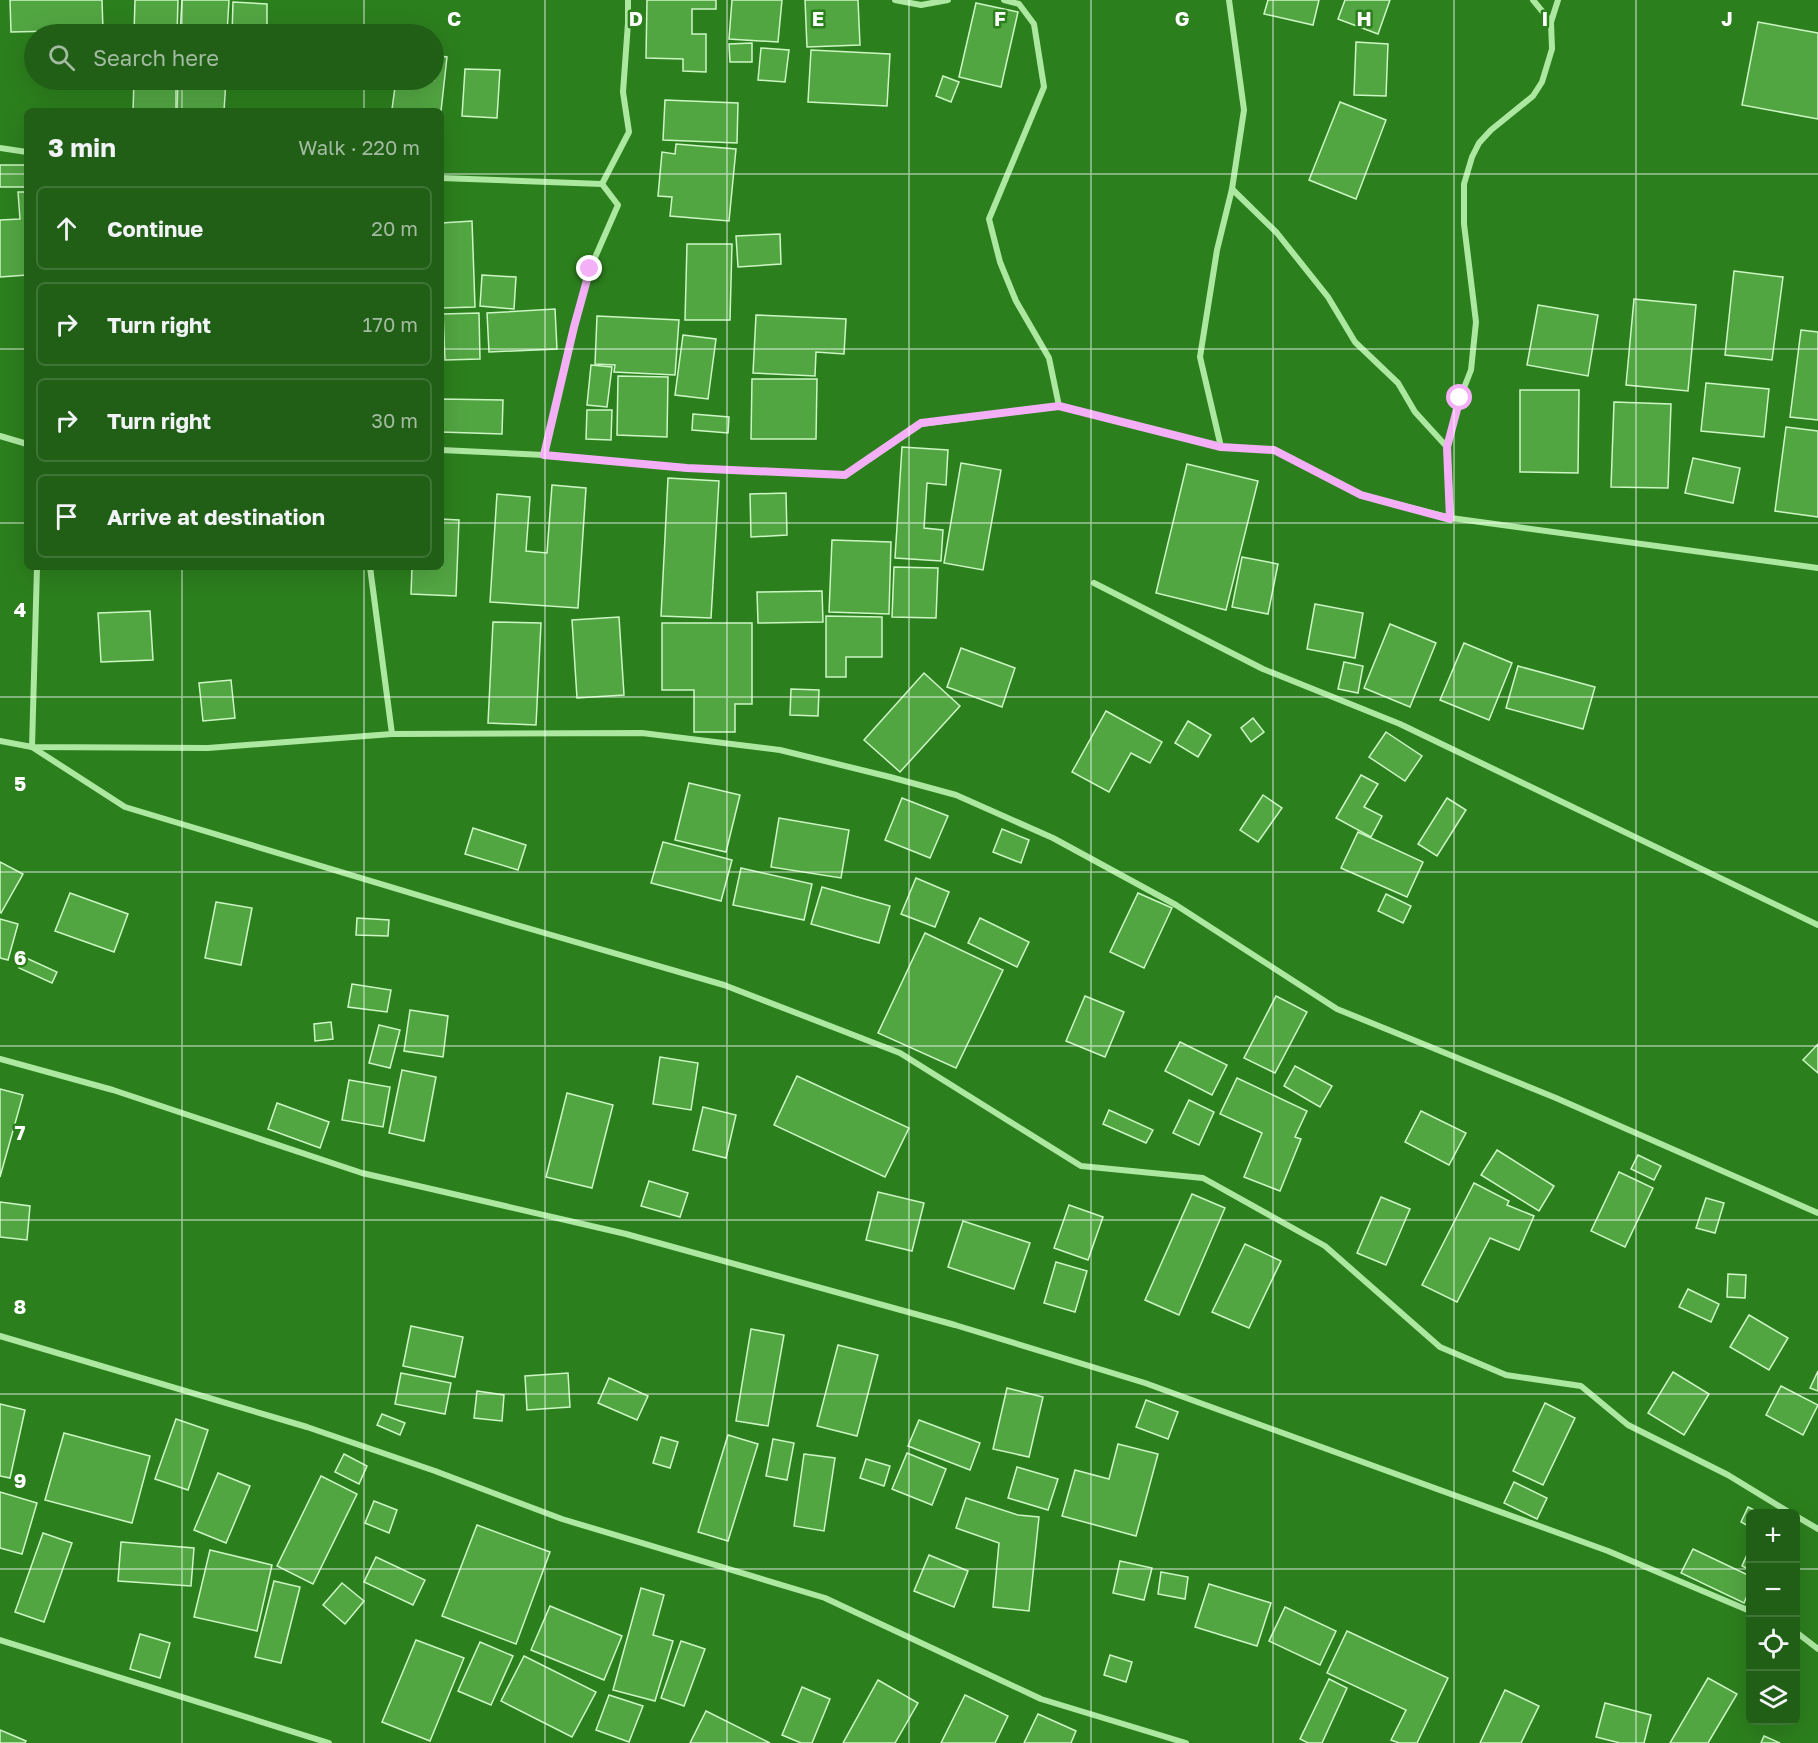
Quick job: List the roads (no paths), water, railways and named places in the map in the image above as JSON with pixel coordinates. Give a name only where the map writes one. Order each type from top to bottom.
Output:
[{"type":"street","points":[[602,184],[629,132],[622,92],[628,0]]},
{"type":"street","points":[[895,0],[921,5],[948,0]]},
{"type":"street","points":[[1004,0],[1019,4],[1034,24],[1044,87],[989,219],[1000,262],[1016,301],[1049,358],[1059,406]]},
{"type":"street","points":[[1221,447],[1200,357],[1217,250],[1232,189],[1244,110],[1229,0]]},
{"type":"street","points":[[1533,0],[1551,22]]},
{"type":"street","points":[[1450,519],[1447,447],[1460,398],[1471,370],[1476,322],[1464,224],[1464,184],[1479,143],[1491,130],[1533,96],[1542,82],[1552,49],[1551,22],[1558,0]]},
{"type":"street","points":[[0,148],[24,152]]},
{"type":"street","points":[[444,178],[602,184]]},
{"type":"street","points":[[544,455],[590,269],[618,205],[602,184]]},
{"type":"street","points":[[1232,189],[1277,233],[1328,297],[1355,342],[1398,383],[1415,412],[1447,447]]},
{"type":"street","points":[[444,450],[544,455],[687,468],[845,475],[921,423],[1059,406],[1221,447],[1274,450],[1361,495],[1450,519],[1818,568]]},
{"type":"street","points":[[0,436],[24,443]]},
{"type":"street","points":[[32,747],[37,570]]},
{"type":"street","points":[[370,570],[392,734]]},
{"type":"street","points":[[1094,583],[1263,669],[1400,724],[1818,925]]},
{"type":"street","points":[[0,741],[32,747],[208,748],[392,734],[642,733],[780,750],[956,795],[1053,838],[1176,905],[1337,1009],[1556,1098],[1818,1213]]},
{"type":"street","points":[[32,747],[125,807],[724,985],[900,1053],[1081,1166],[1203,1178],[1325,1246],[1440,1347],[1506,1375],[1581,1386],[1628,1425],[1728,1475],[1784,1509]]},
{"type":"street","points":[[0,1059],[113,1090],[362,1173],[626,1234],[954,1325],[1145,1383],[1608,1551],[1746,1609]]},
{"type":"street","points":[[0,1336],[307,1427],[435,1471],[562,1519],[825,1598],[1041,1699],[1186,1743]]},
{"type":"street","points":[[1800,1518],[1818,1529]]},
{"type":"street","points":[[1800,1635],[1818,1649]]},
{"type":"street","points":[[0,1640],[329,1743]]}]
